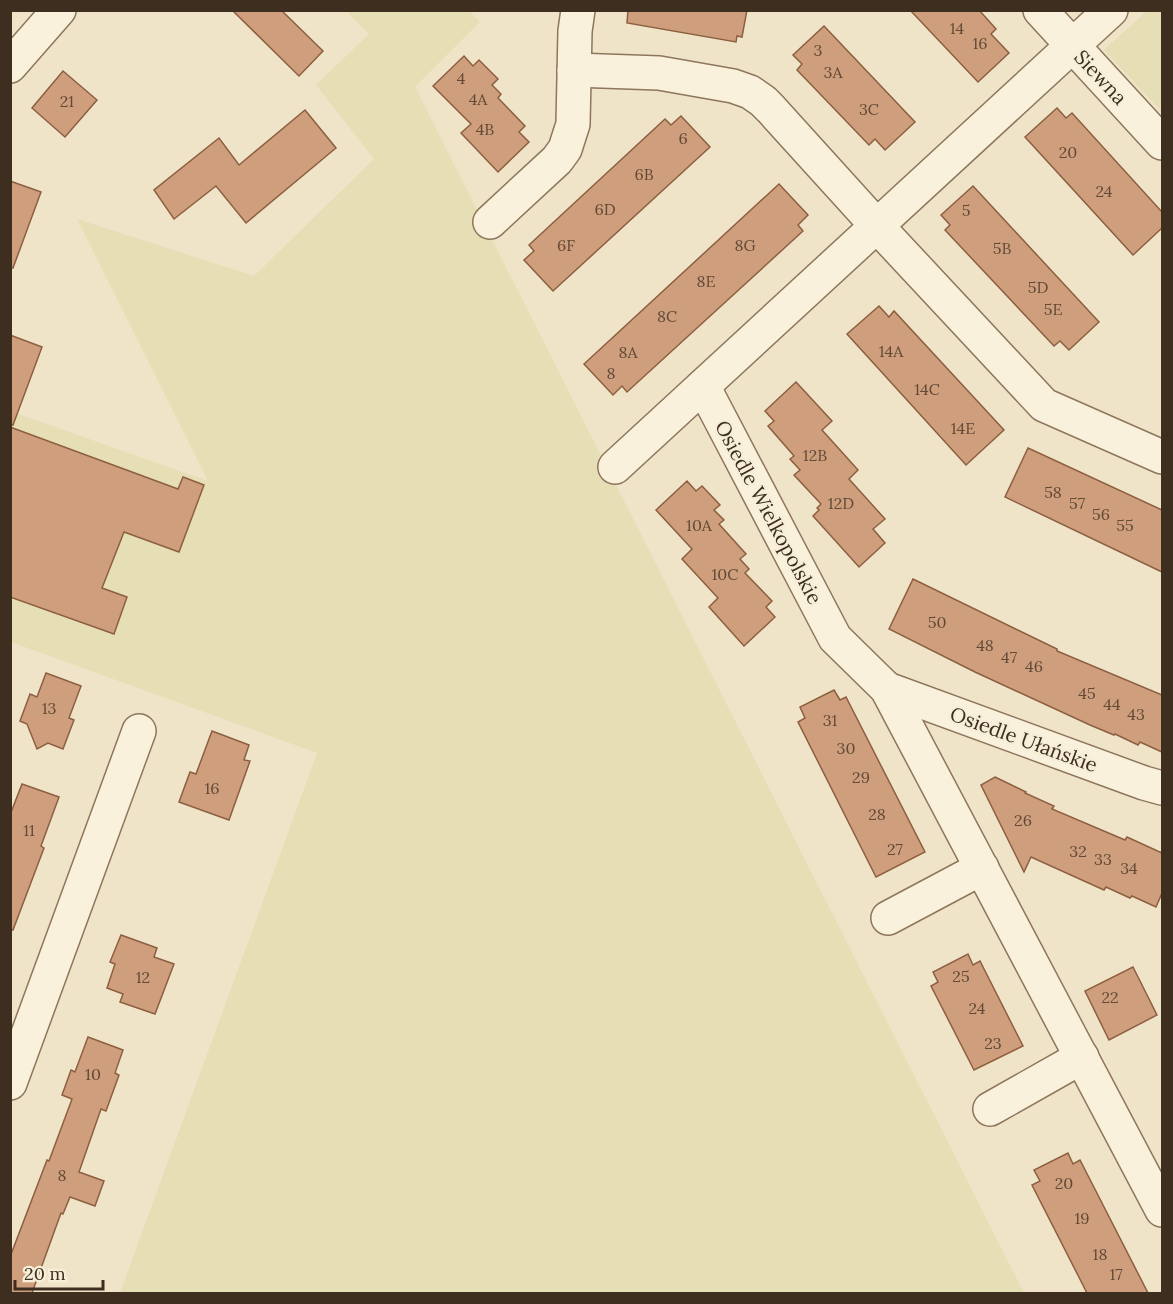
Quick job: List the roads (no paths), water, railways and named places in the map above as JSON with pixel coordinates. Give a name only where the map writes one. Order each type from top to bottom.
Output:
[{"type":"street","points":[[10,66],[59,10]]},
{"type":"street","points":[[490,222],[565,150],[573,124],[575,31],[578,10]]},
{"type":"street","name":"Siewna","points":[[1040,10],[1162,143]]},
{"type":"street","points":[[615,467],[1111,10]]},
{"type":"street","points":[[574,70],[660,73],[734,86],[750,92],[771,109],[1044,405],[1162,457]]},
{"type":"street","name":"Osiedle Wielkopolskie","points":[[703,386],[835,638]]},
{"type":"street","name":"Osiedle Ułańskie","points":[[835,638],[887,689],[1082,1057],[1158,1191]]},
{"type":"street","name":"Osiedle Ułańskie","points":[[887,689],[1162,788]]},
{"type":"street","points":[[10,1083],[139,731]]},
{"type":"street","points":[[888,918],[982,868]]},
{"type":"street","points":[[990,1109],[1082,1057]]}]
